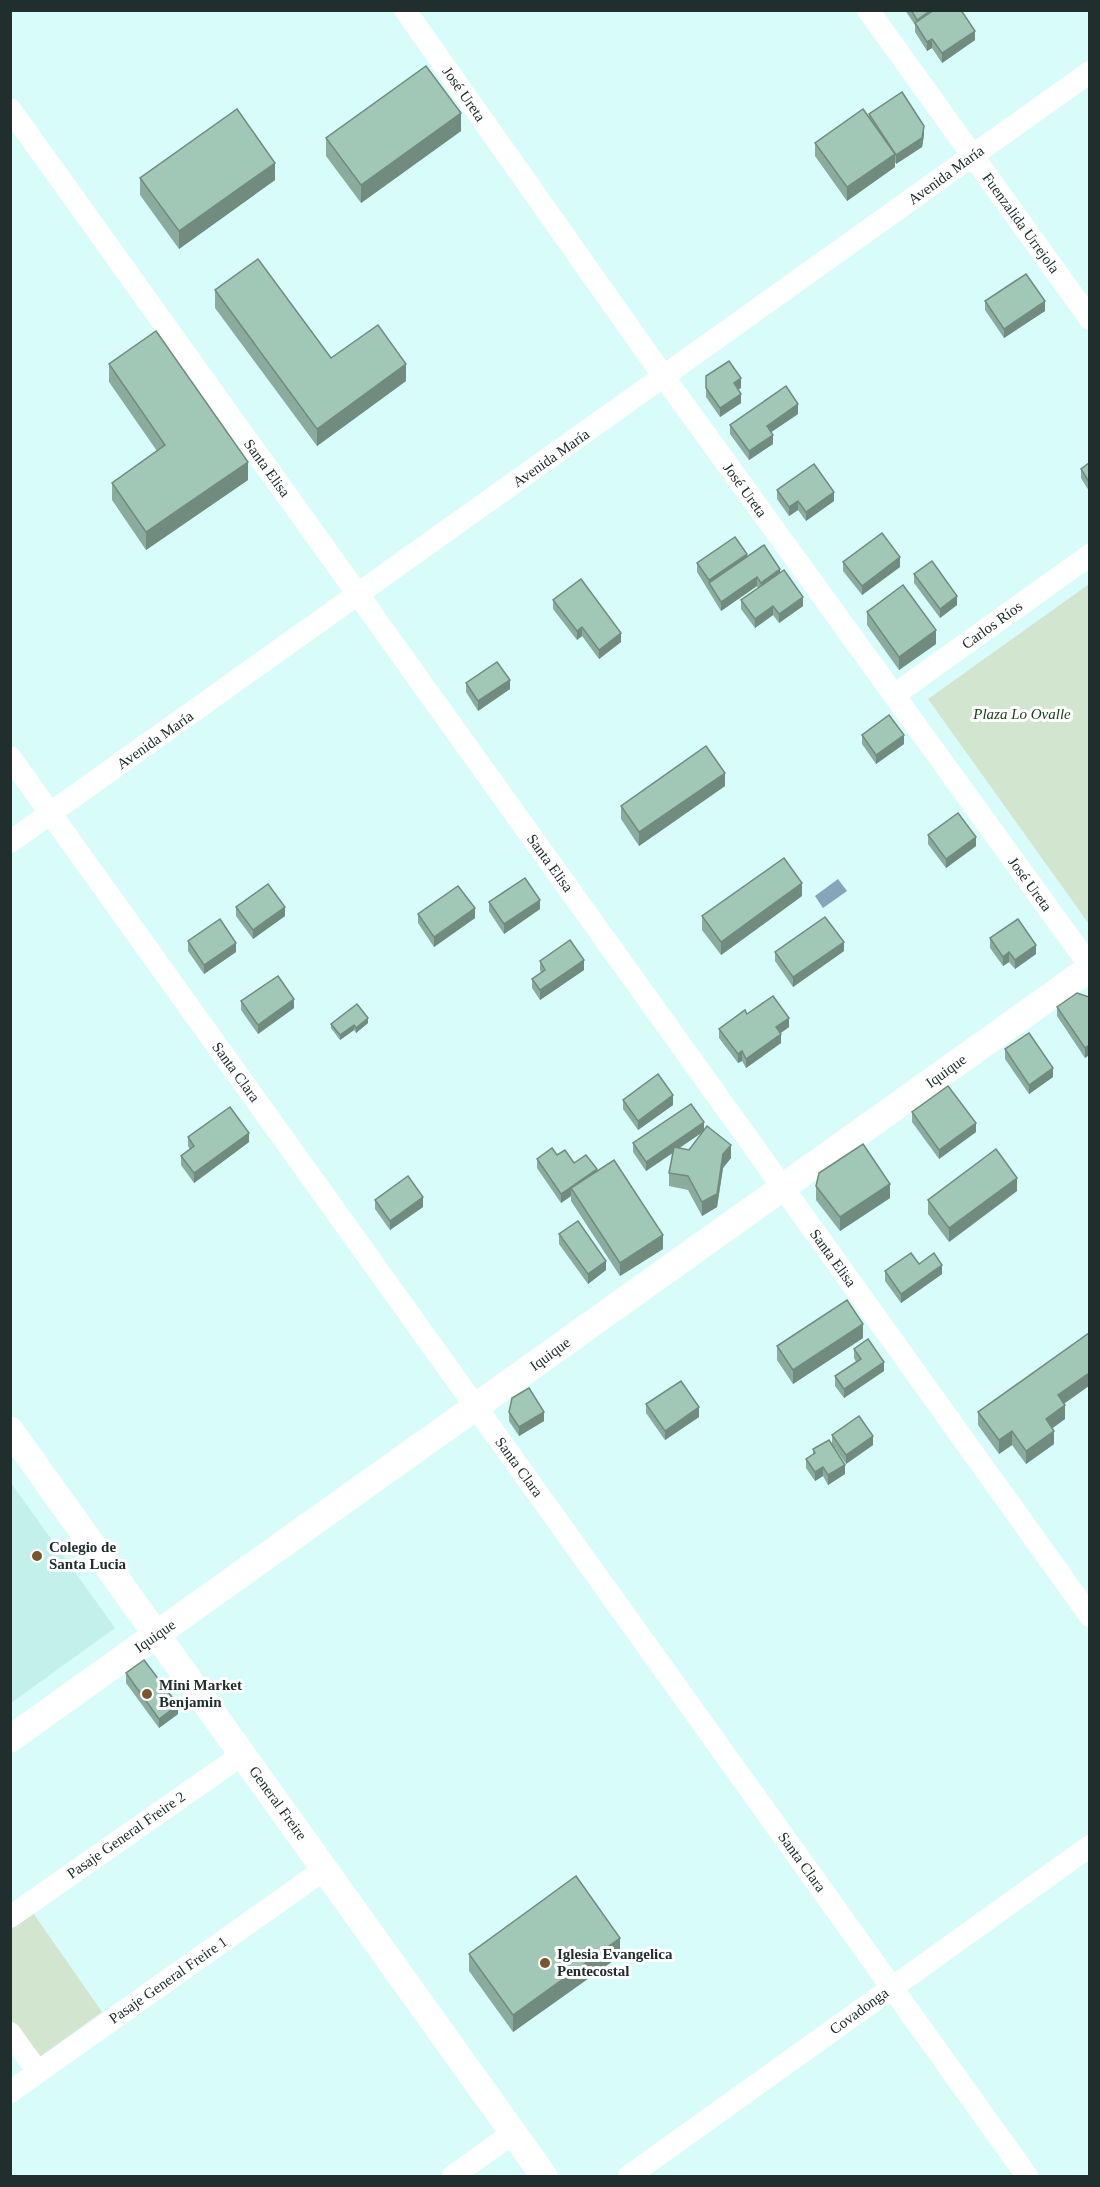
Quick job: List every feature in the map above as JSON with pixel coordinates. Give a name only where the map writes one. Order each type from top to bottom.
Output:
[{"type":"street","name":"José Ureta","points":[[405,10],[664,377],[1089,967]]},
{"type":"street","name":"Fuenzalida Urrejola","points":[[868,10],[1089,319]]},
{"type":"street","name":"Avenida María","points":[[10,842],[1089,72]]},
{"type":"street","name":"Santa Elisa","points":[[10,109],[1089,1616]]},
{"type":"street","name":"Carlos Ríos","points":[[894,695],[1089,555]]},
{"type":"street","name":"Santa Clara","points":[[10,758],[1027,2176]]},
{"type":"street","name":"Iquique","points":[[10,1739],[1089,967]]},
{"type":"street","name":"General Freire","points":[[10,1430],[544,2176]]},
{"type":"street","name":"Pasaje General Freire 2","points":[[10,1917],[243,1754]]},
{"type":"street","name":"Covadonga","points":[[629,2176],[1089,1846]]},
{"type":"street","name":"Pasaje General Freire 1","points":[[10,2092],[325,1869]]},
{"type":"street","points":[[10,2033],[38,2072]]},
{"type":"street","points":[[453,2176],[513,2133]]},
{"type":"shaded area","points":[[838,879],[847,891],[823,908],[815,896]]},
{"type":"shaded area","name":"Colegio de Santa Lucia","points":[[11,1483],[115,1628],[10,1703]]},
{"type":"green space","name":"Plaza Lo Ovalle","points":[[1089,584],[1089,924],[928,699]]},
{"type":"green space","points":[[31,1910],[102,2012],[38,2058],[11,2019],[11,1925]]},
{"type":"building","points":[[911,10],[931,10],[917,20]]},
{"type":"building","points":[[934,10],[961,10],[975,31],[942,53],[932,39],[927,42],[915,23]]},
{"type":"building","points":[[426,66],[461,113],[361,185],[326,138]]},
{"type":"building","points":[[902,92],[924,126],[922,138],[896,155],[869,114]]},
{"type":"building","points":[[237,109],[275,163],[179,231],[140,178]]},
{"type":"building","points":[[863,109],[895,154],[847,187],[815,143]]},
{"type":"building","points":[[258,259],[331,358],[378,325],[406,364],[317,429],[215,290]]},
{"type":"building","points":[[1026,274],[1045,301],[1004,329],[985,301]]},
{"type":"building","points":[[156,331],[248,462],[146,532],[112,483],[165,445],[109,364]]},
{"type":"building","points":[[729,361],[741,378],[734,383],[741,394],[720,408],[706,388],[706,376]]},
{"type":"building","points":[[786,386],[798,404],[767,426],[773,435],[749,451],[730,425]]},
{"type":"building","points":[[1089,463],[1089,482],[1081,469]]},
{"type":"building","points":[[814,464],[834,492],[806,512],[798,501],[789,507],[777,490]]},
{"type":"building","points":[[882,533],[900,557],[862,586],[843,562]]},
{"type":"building","points":[[735,537],[747,554],[709,580],[697,563]]},
{"type":"building","points":[[764,545],[780,569],[761,583],[757,577],[721,602],[709,583]]},
{"type":"building","points":[[932,561],[957,596],[940,609],[914,574]]},
{"type":"building","points":[[784,570],[803,597],[779,614],[773,606],[755,619],[741,600]]},
{"type":"building","points":[[581,579],[621,633],[599,650],[582,627],[577,631],[553,600]]},
{"type":"building","points":[[903,585],[936,630],[899,657],[867,612]]},
{"type":"building","points":[[497,662],[510,680],[478,701],[466,683]]},
{"type":"building","points":[[889,715],[904,735],[876,755],[862,735]]},
{"type":"building","points":[[706,746],[725,773],[639,832],[621,806]]},
{"type":"building","points":[[958,813],[976,837],[946,859],[928,835]]},
{"type":"building","points":[[784,858],[802,883],[721,942],[702,916]]},
{"type":"building","points":[[525,878],[540,900],[504,924],[489,902]]},
{"type":"building","points":[[268,884],[285,907],[253,930],[236,907]]},
{"type":"building","points":[[458,886],[475,908],[434,937],[418,914]]},
{"type":"building","points":[[825,917],[844,942],[793,977],[775,952]]},
{"type":"building","points":[[220,919],[236,943],[204,965],[188,941]]},
{"type":"building","points":[[1018,919],[1036,945],[1015,960],[1009,952],[1003,957],[990,938]]},
{"type":"building","points":[[570,940],[584,960],[540,990],[532,979],[545,970],[540,961]]},
{"type":"building","points":[[278,976],[294,999],[258,1025],[241,1001]]},
{"type":"building","points":[[1077,993],[1089,997],[1089,1045],[1085,1048],[1057,1007]]},
{"type":"building","points":[[773,996],[789,1018],[776,1027],[781,1034],[746,1059],[742,1051],[738,1054],[719,1029],[745,1010],[747,1014]]},
{"type":"building","points":[[357,1004],[368,1018],[356,1028],[354,1025],[340,1035],[331,1024]]},
{"type":"building","points":[[1029,1033],[1053,1068],[1029,1085],[1005,1049]]},
{"type":"building","points":[[658,1074],[673,1095],[638,1121],[623,1100]]},
{"type":"building","points":[[948,1086],[976,1123],[939,1150],[912,1112]]},
{"type":"building","points":[[691,1104],[704,1122],[646,1162],[633,1143]]},
{"type":"building","points":[[230,1107],[249,1133],[194,1173],[181,1156],[194,1146],[188,1137]]},
{"type":"building","points":[[707,1126],[731,1145],[723,1154],[717,1194],[702,1202],[688,1176],[669,1173],[674,1147],[689,1150]]},
{"type":"building","points":[[863,1144],[890,1184],[840,1217],[816,1186],[819,1173]]},
{"type":"building","points":[[552,1148],[557,1155],[565,1150],[574,1163],[586,1155],[597,1169],[561,1194],[537,1159]]},
{"type":"building","points":[[996,1149],[1017,1178],[949,1228],[928,1200]]},
{"type":"building","points":[[614,1160],[663,1235],[620,1263],[571,1188]]},
{"type":"building","points":[[408,1176],[423,1197],[390,1221],[375,1200]]},
{"type":"building","points":[[578,1221],[606,1261],[588,1274],[559,1234]]},
{"type":"building","points":[[911,1253],[919,1264],[934,1253],[942,1265],[901,1294],[885,1271]]},
{"type":"building","points":[[847,1300],[863,1324],[793,1370],[777,1346]]},
{"type":"building","points":[[1089,1333],[1089,1373],[1058,1395],[1065,1405],[1046,1419],[1054,1431],[1026,1451],[1012,1431],[999,1440],[978,1412]]},
{"type":"building","points":[[868,1339],[884,1362],[844,1389],[835,1376],[861,1359],[854,1349]]},
{"type":"building","points":[[681,1381],[699,1407],[665,1431],[646,1404]]},
{"type":"building","points":[[529,1388],[544,1412],[519,1427],[509,1412],[512,1398]]},
{"type":"building","points":[[859,1416],[873,1436],[846,1455],[832,1435]]},
{"type":"building","points":[[829,1440],[845,1465],[828,1475],[823,1467],[815,1472],[806,1459],[815,1453],[813,1449]]},
{"type":"building","points":[[144,1660],[178,1705],[159,1719],[126,1673]]},
{"type":"building","name":"Iglesia Evangelica Pentecostal","points":[[576,1876],[620,1938],[513,2015],[469,1954]]},
{"type":"place","name":"Colegio de Santa Lucia","points":[[37,1556]]},
{"type":"place","name":"Mini Market Benjamin","points":[[147,1694]]},
{"type":"place","name":"Iglesia Evangelica Pentecostal","points":[[545,1963]]}]
